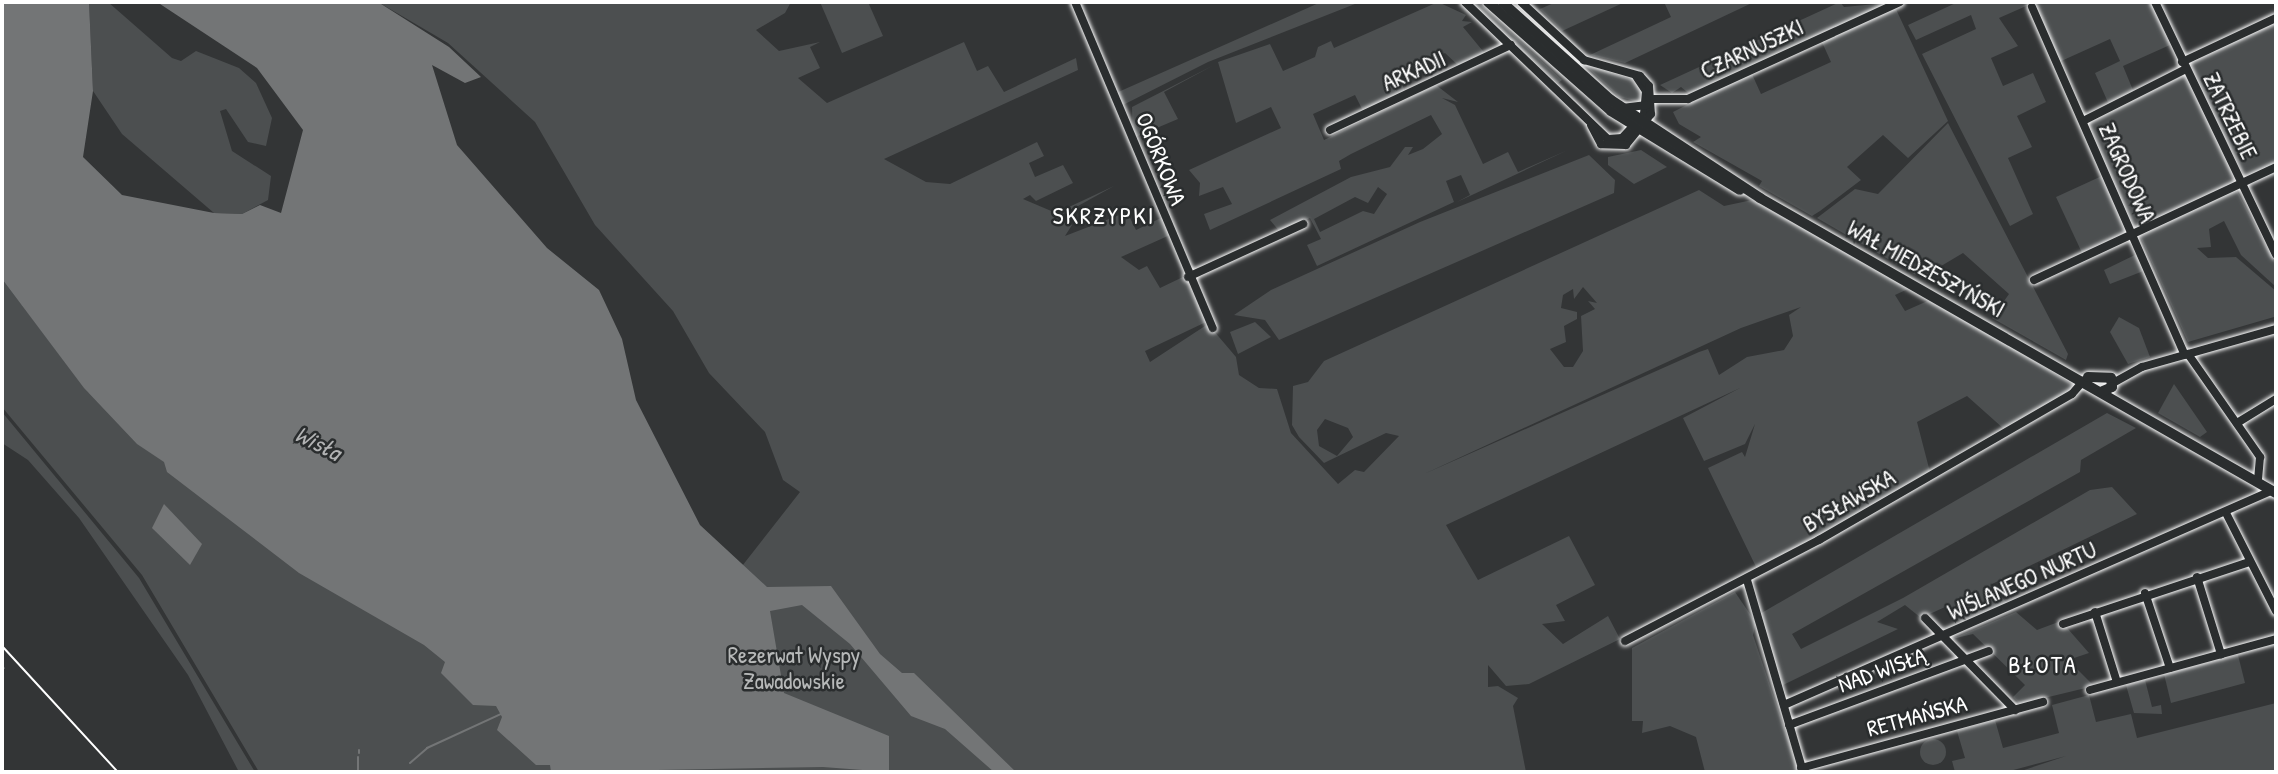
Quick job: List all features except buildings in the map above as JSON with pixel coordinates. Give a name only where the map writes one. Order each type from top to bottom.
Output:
[{"type":"main road","name":"WAŁ MIEDZESZYŃSKI","points":[[1488,2],[1639,126],[1760,198],[2073,374],[2084,380],[2106,383]]},
{"type":"main road","name":"WAŁ MIEDZESZYŃSKI","points":[[1502,2],[1639,126]]},
{"type":"main road","name":"WAŁ MIEDZESZYŃSKI","points":[[2073,374],[2106,383],[2138,410],[2258,478],[2275,491]]},
{"type":"street","name":"OGÓRKOWA","points":[[1075,2],[1188,277],[1213,328]]},
{"type":"street","points":[[1465,2],[1591,124],[1615,141],[1639,126],[1650,102],[1636,76],[1584,60],[1521,2]]},
{"type":"street","name":"CZARNUSZKI","points":[[1622,108],[1650,102],[1688,99],[1900,2]]},
{"type":"street","name":"ZATRZEBIE","points":[[2155,2],[2276,255]]},
{"type":"street","name":"ZAGRODOWA","points":[[2032,7],[2187,354],[2262,462],[2258,478]]},
{"type":"street","points":[[2083,121],[2276,18]]},
{"type":"street","name":"ARKADII","points":[[1330,130],[1511,44]]},
{"type":"street","points":[[2034,280],[2276,167]]},
{"type":"street","points":[[1188,277],[1303,224]]},
{"type":"street","points":[[2106,383],[2142,366],[2276,328]]},
{"type":"street","name":"BYSŁAWSKA","points":[[1625,641],[1747,580],[2072,394],[2084,380]]},
{"type":"street","points":[[2237,423],[2276,400]]},
{"type":"street","name":"WIŚLANEGO NURTU","points":[[1784,705],[2275,491]]},
{"type":"street","points":[[2226,513],[2276,611]]},
{"type":"street","points":[[2063,624],[2145,593],[2249,562]]},
{"type":"street","points":[[2197,577],[2221,654]]},
{"type":"street","points":[[1747,580],[1802,770]]},
{"type":"street","points":[[2145,593],[2169,667]]},
{"type":"street","points":[[2095,612],[2117,682]]},
{"type":"street","points":[[1926,618],[1969,658],[2015,710]]},
{"type":"street","points":[[2090,690],[2276,639]]},
{"type":"street","name":"NAD WISŁĄ","points":[[1789,725],[1989,650]]},
{"type":"street","name":"RETMAŃSKA","points":[[1802,770],[2043,702]]},
{"type":"green space","points":[[89,2],[108,2],[172,58],[181,61],[196,51],[239,68],[256,83],[272,118],[266,146],[248,142],[226,109],[220,111],[232,151],[271,176],[268,200],[242,214],[214,213],[122,134],[93,91]]},
{"type":"green space","name":"Rezerwat Wyspy Zawadowskie","points":[[378,2],[791,2],[785,13],[756,30],[779,51],[820,42],[810,47],[820,68],[798,78],[827,103],[964,42],[977,71],[988,66],[1004,92],[1076,58],[1078,70],[884,159],[926,182],[950,184],[1037,142],[1044,156],[1029,163],[1035,177],[1063,165],[1073,183],[1036,201],[1030,195],[1023,199],[1056,213],[1114,186],[1060,216],[1072,225],[1065,236],[1127,212],[1136,230],[1163,217],[1170,235],[1121,257],[1139,270],[1147,266],[1160,288],[1185,276],[1206,322],[1145,351],[1150,362],[1208,324],[1236,357],[1239,375],[1259,388],[1277,389],[1291,433],[1338,484],[1355,470],[1364,472],[1399,436],[1386,433],[1324,463],[1299,437],[1292,425],[1293,386],[1308,382],[1324,361],[1699,190],[1724,206],[1752,200],[1910,288],[1895,295],[1905,311],[1932,299],[2076,387],[2004,429],[1967,396],[1917,422],[1930,472],[1758,571],[1708,468],[1742,452],[1745,457],[1755,424],[1745,444],[1704,461],[1683,418],[1740,388],[1446,525],[1478,580],[1569,536],[1595,585],[1556,605],[1565,621],[1542,624],[1563,644],[1608,616],[1620,639],[1529,684],[1506,686],[1488,665],[1488,687],[1498,686],[1518,698],[1513,706],[1526,772],[259,772],[142,575],[2,407],[2,279],[88,392],[616,727],[800,492],[783,480],[765,432],[709,373],[673,311],[595,225],[535,122],[448,43]],"holes":[[[1583,287],[1597,303],[1588,301],[1595,309],[1581,316],[1583,351],[1573,367],[1564,367],[1550,349],[1566,342],[1564,326],[1577,319],[1577,312],[1561,308],[1563,295],[1573,289],[1574,299]],[[1801,307],[1789,315],[1793,336],[1784,350],[1747,357],[1719,375],[1708,349],[1699,352],[1424,474],[1741,328]],[[1325,419],[1348,428],[1353,437],[1337,456],[1319,446],[1317,430]]]},
{"type":"green space","points":[[820,2],[868,2],[883,36],[842,53]]},
{"type":"green space","points":[[1321,2],[1360,2],[1208,62],[1121,106],[1116,93]]},
{"type":"green space","points":[[1438,2],[1466,15],[1462,21],[1472,22],[1463,27],[1487,56],[1461,68],[1445,53],[1398,74],[1406,94],[1364,113],[1355,95],[1313,114],[1324,140],[1436,85],[1458,102],[1442,98],[1455,105],[1483,164],[1508,152],[1518,172],[1568,150],[1457,202],[1470,195],[1461,175],[1446,181],[1454,202],[1317,266],[1307,245],[1321,239],[1310,218],[1280,232],[1270,220],[1351,177],[1390,167],[1405,147],[1413,147],[1408,155],[1423,149],[1442,134],[1431,115],[1339,161],[1341,169],[1210,230],[1204,214],[1232,204],[1223,187],[1199,196],[1200,183],[1189,170],[1281,128],[1271,107],[1236,123],[1218,62],[1270,44],[1283,71],[1315,57],[1318,47],[1331,41],[1334,48]],"holes":[[[1378,187],[1387,194],[1374,214],[1363,211],[1320,232],[1314,219],[1355,197],[1368,203]]]},
{"type":"green space","points":[[1469,2],[1478,2],[1562,80],[1558,83]]},
{"type":"green space","points":[[1556,2],[1625,2],[1562,31],[1540,9]]},
{"type":"green space","points":[[1664,2],[1754,2],[1625,63],[1590,55],[1671,17]]},
{"type":"green space","points":[[1840,2],[1844,7],[1897,2],[1692,96],[1681,87],[1672,93],[1660,85]]},
{"type":"green space","points":[[1958,2],[2151,2],[2170,45],[2123,66],[2135,95],[2110,107],[2095,73],[2120,61],[2110,39],[2059,62],[2033,3],[1999,18],[2018,46],[1991,58],[2003,86],[2033,73],[2046,102],[2017,116],[2032,147],[2008,158],[2033,214],[2010,226],[1922,54],[1976,29],[1971,15],[1916,40],[1908,25]]},
{"type":"green space","points":[[1895,7],[1948,121],[1908,158],[1883,135],[1847,167],[1861,180],[1812,216],[1759,186],[1762,181],[1693,142],[1701,137],[1679,124],[1673,112],[1751,72],[1761,94],[1831,62],[1821,40]]},
{"type":"green space","points":[[2276,20],[2276,165],[2246,179],[2187,62]]},
{"type":"green space","points":[[1561,43],[1584,64],[1632,80],[1641,90],[1639,102],[1619,97]]},
{"type":"green space","points":[[1214,65],[1164,92],[1178,119],[1133,138],[1132,107]]},
{"type":"green space","points":[[2185,75],[2238,182],[2134,231],[2085,122]]},
{"type":"green space","points":[[1948,123],[2068,354],[2066,360],[1992,318],[2009,294],[1963,253],[1921,278],[1817,218],[1855,189],[1878,194]]},
{"type":"green space","points":[[1641,150],[1667,167],[1634,184],[1608,165],[1608,157]]},
{"type":"green space","points":[[1589,155],[1615,180],[1614,193],[1279,340],[1265,320],[1234,315],[1271,290],[1420,222]]},
{"type":"green space","points":[[2104,175],[2130,233],[2083,255],[2056,197]]},
{"type":"green space","points":[[2236,189],[2276,265],[2276,287],[2241,255],[2224,221],[2209,229],[2211,247],[2197,248],[2208,258],[2236,257],[2276,291],[2274,317],[2188,342],[2139,234]]},
{"type":"green space","points":[[2139,253],[2146,270],[2110,284],[2104,270]]},
{"type":"green space","points":[[2119,317],[2139,328],[2150,357],[2128,364],[2110,332]]},
{"type":"green space","points":[[1255,322],[1271,337],[1238,354],[1230,332]]},
{"type":"green space","points":[[2174,384],[2207,432],[2200,437],[2158,413]]},
{"type":"green space","points":[[2,412],[139,578],[255,772],[239,772],[188,675],[79,518],[28,460],[2,443]]},
{"type":"green space","points":[[2107,413],[2136,428],[2081,460],[2080,472],[1792,634],[1801,649],[1903,598],[2090,490],[2112,487],[2137,514],[1990,585],[2008,604],[1964,625],[1945,607],[1921,618],[1905,605],[1877,622],[1898,629],[1781,686],[1758,615]]},
{"type":"green space","points":[[1735,592],[1756,623],[1753,635],[1799,772],[1705,772],[1696,737],[1670,726],[1642,733],[1643,721],[1632,721],[1632,648]]},
{"type":"green space","points":[[2016,612],[2037,630],[2061,621],[2089,653],[2068,660],[2094,686],[2020,704],[2013,697],[2025,685],[1973,634],[1952,639]]},
{"type":"green space","points":[[2238,655],[2245,683],[2171,703],[2164,674]]},
{"type":"green space","points":[[2145,680],[2152,707],[2161,705],[2162,714],[2134,713],[2126,685]]},
{"type":"green space","points":[[2089,695],[2096,722],[2131,714],[2137,738],[2276,703],[2276,772],[2018,772],[2066,756],[2006,772],[1955,772],[1952,761],[1965,758],[1957,731],[1995,720],[2003,748],[2059,733],[2052,705]]},
{"type":"green space","points":[[1933,739],[1942,743],[1946,752],[1942,761],[1933,765],[1924,761],[1920,752],[1924,743]]},
{"type":"water","name":"Wisła","points":[[2,2],[89,2],[93,91],[83,157],[122,195],[214,213],[242,214],[260,205],[281,213],[303,130],[257,68],[157,2],[378,2],[449,47],[481,77],[465,83],[432,65],[457,145],[547,248],[599,290],[622,339],[636,400],[700,525],[767,587],[831,586],[880,654],[902,673],[914,673],[1016,772],[994,772],[945,729],[911,716],[850,644],[802,605],[770,611],[784,693],[889,736],[889,772],[823,767],[551,772],[550,765],[536,765],[497,730],[502,717],[496,706],[473,705],[441,673],[445,662],[424,645],[299,573],[167,472],[164,462],[137,444],[84,388],[2,279]]},
{"type":"water","points":[[164,504],[202,544],[190,565],[152,528]]},
{"type":"waterway","points":[[410,763],[427,748],[503,713]]},
{"type":"waterway","points":[[358,757],[358,772]]},
{"type":"railway","points":[[2,646],[118,772]]},
{"type":"district","name":"SKRZYPKI","points":[[1104,216]]},
{"type":"district","name":"BŁOTA","points":[[2043,665]]}]
